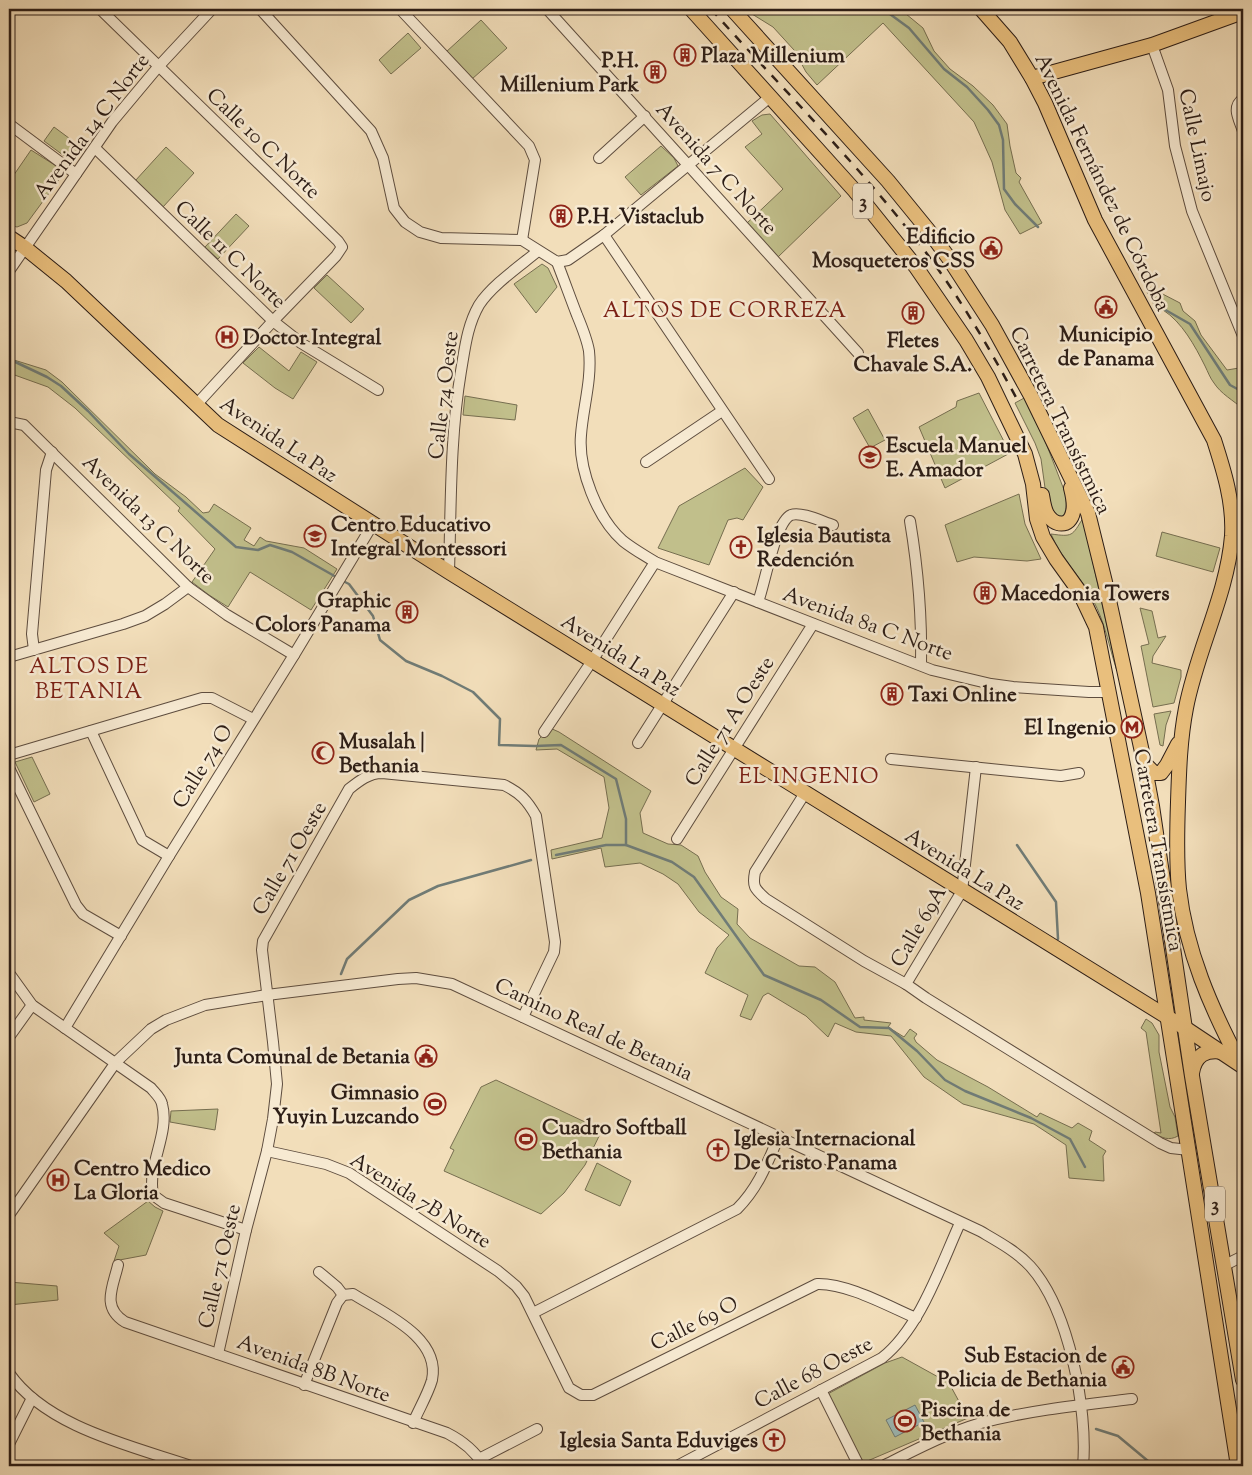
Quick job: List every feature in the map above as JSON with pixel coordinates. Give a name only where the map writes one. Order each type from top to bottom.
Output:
[{"type":"main road","name":"Carretera Transístmica","points":[[691,9],[855,191],[916,267],[966,340],[988,377],[1025,454],[1033,484],[1037,519],[1043,537],[1079,591],[1096,627],[1148,894],[1238,1466]]},
{"type":"main road","name":"Carretera Transístmica","points":[[732,9],[888,181],[928,230],[992,324],[1067,468],[1088,513],[1100,558],[1152,806],[1192,1076],[1243,1380]]},
{"type":"main road","name":"Avenida Fernández de Córdoba","points":[[981,9],[1010,42],[1046,103],[1095,220],[1214,440],[1225,473],[1231,509],[1232,536],[1219,596],[1194,673],[1186,707],[1179,757],[1178,880],[1191,949],[1203,987],[1243,1067]]},
{"type":"main road","points":[[1032,78],[1152,45],[1243,12]]},
{"type":"main road","name":"Avenida La Paz","points":[[9,238],[24,247],[66,281],[224,430],[662,705],[1185,1028],[1243,1067]]},
{"type":"main road","points":[[1006,414],[1032,453],[1037,466],[1045,511],[1051,520],[1058,524],[1070,520],[1074,509],[1067,468]]},
{"type":"main road","points":[[1144,763],[1154,773],[1161,773],[1182,734]]},
{"type":"main road","points":[[1192,1076],[1195,1062],[1201,1055],[1210,1051],[1223,1052]]},
{"type":"street","name":"Calle 10 C Norte","points":[[100,9],[342,247],[336,256],[273,320]]},
{"type":"street","name":"Avenida 14 C Norte","points":[[9,271],[112,122],[158,67],[212,9]]},
{"type":"street","points":[[260,9],[371,131],[383,158],[394,208],[405,222],[420,232],[441,238],[522,240],[557,262],[568,260],[604,235],[770,97]]},
{"type":"street","points":[[400,9],[529,146],[535,160],[522,240]]},
{"type":"street","name":"Avenida 7 C Norte","points":[[547,9],[858,353]]},
{"type":"street","name":"Calle Limajo","points":[[1152,45],[1168,90],[1175,146],[1192,211],[1243,336]]},
{"type":"street","points":[[1243,99],[1237,105],[1236,110],[1243,130]]},
{"type":"street","points":[[599,158],[645,116]]},
{"type":"street","points":[[9,124],[76,174]]},
{"type":"street","name":"Calle 11 C Norte","points":[[94,148],[273,320],[301,343],[378,390]]},
{"type":"street","points":[[604,235],[769,480]]},
{"type":"street","name":"Calle 74 Oeste","points":[[449,572],[452,462],[456,405],[467,331],[481,303],[496,286],[538,251]]},
{"type":"street","name":"Avenida 8a C Norte","points":[[557,262],[586,338],[589,352],[581,452],[590,490],[610,526],[622,540],[655,562],[932,670],[1004,686],[1110,692]]},
{"type":"street","points":[[196,405],[273,320]]},
{"type":"street","points":[[646,462],[722,411]]},
{"type":"street","name":"Avenida 13 C Norte","points":[[9,422],[24,424],[188,587],[227,615],[294,654]]},
{"type":"street","points":[[34,650],[32,634],[46,470],[52,452]]},
{"type":"street","points":[[758,602],[777,533],[782,524],[791,515],[801,514],[833,525]]},
{"type":"street","points":[[910,521],[916,558],[922,632],[921,665]]},
{"type":"street","name":"Calle 74 O","points":[[65,1028],[373,524]]},
{"type":"street","points":[[544,732],[655,562]]},
{"type":"street","points":[[9,657],[145,616],[188,587]]},
{"type":"street","points":[[638,743],[734,592]]},
{"type":"street","name":"Calle 71 A Oeste","points":[[677,839],[813,624]]},
{"type":"street","points":[[9,754],[202,698],[212,698],[253,720]]},
{"type":"street","points":[[91,731],[142,840],[169,856]]},
{"type":"street","points":[[891,758],[1061,776],[1079,773]]},
{"type":"street","points":[[9,768],[76,905],[83,914],[121,936]]},
{"type":"street","name":"Calle 69A","points":[[906,984],[962,891],[976,768]]},
{"type":"street","name":"Calle 71 Oeste","points":[[218,1354],[273,1119],[276,1084],[274,1042],[267,995],[263,941],[349,789],[361,780],[374,773],[382,773],[504,785],[520,793],[536,816],[556,942],[554,952],[523,1017]]},
{"type":"street","points":[[805,793],[755,872],[753,882],[756,890],[766,899],[864,961],[906,984],[1160,1143],[1171,1148],[1189,1150]]},
{"type":"street","points":[[9,972],[32,1004],[151,1088],[162,1102],[164,1117],[150,1183],[153,1195],[164,1204],[246,1230]]},
{"type":"street","name":"Camino Real de Betania","points":[[9,1216],[116,1062],[151,1029],[166,1020],[205,1005],[267,995],[416,978],[452,984],[986,1234],[1015,1253],[1030,1266],[1044,1285],[1053,1303],[1069,1347],[1082,1405],[1084,1450],[1081,1466]]},
{"type":"street","points":[[9,1037],[32,1004]]},
{"type":"street","points":[[532,1313],[737,1210],[750,1196],[760,1179],[779,1136]]},
{"type":"street","name":"Avenida 7B Norte","points":[[267,1151],[326,1164],[349,1172],[498,1271],[516,1286],[524,1296],[532,1313]]},
{"type":"street","name":"Calle 68 Oeste","points":[[677,1466],[882,1358],[900,1340],[916,1318],[960,1223]]},
{"type":"street","points":[[1225,1265],[1243,1256]]},
{"type":"street","name":"Avenida 8B Norte","points":[[118,1265],[110,1300],[111,1308],[124,1322],[458,1439],[482,1462]]},
{"type":"street","points":[[319,1272],[337,1287],[343,1295]]},
{"type":"street","name":"Calle 69 O","points":[[532,1313],[569,1388],[586,1396],[593,1395],[817,1284],[833,1284],[854,1291],[916,1318]]},
{"type":"street","points":[[304,1385],[337,1303],[343,1295],[354,1294],[414,1332],[430,1352],[432,1380],[413,1423]]},
{"type":"street","points":[[9,1373],[20,1388],[32,1398],[74,1424],[111,1439],[191,1466]]},
{"type":"street","points":[[821,1390],[859,1466]]},
{"type":"street","points":[[9,1444],[32,1398]]},
{"type":"street","points":[[883,1466],[931,1442],[980,1424],[1038,1411],[1132,1399]]},
{"type":"street","points":[[482,1462],[537,1429]]},
{"type":"shaded area","points":[[747,9],[900,9],[923,28],[934,51],[950,69],[973,86],[993,105],[1007,124],[1016,173],[1021,178],[1019,182],[1042,223],[1020,234],[1005,210],[992,162],[974,122],[883,23],[817,85],[806,72],[794,50],[773,27]]},
{"type":"shaded area","points":[[481,20],[507,48],[472,79],[446,52]]},
{"type":"shaded area","points":[[408,33],[421,48],[391,74],[379,60]]},
{"type":"shaded area","points":[[770,114],[841,196],[778,257],[747,223],[783,189],[745,147],[762,134],[752,121],[762,115]]},
{"type":"shaded area","points":[[54,127],[81,147],[71,161],[44,141]]},
{"type":"shaded area","points":[[661,146],[674,158],[678,166],[641,195],[625,177]]},
{"type":"shaded area","points":[[166,147],[194,173],[163,207],[135,181]]},
{"type":"shaded area","points":[[31,150],[61,169],[63,174],[27,223],[17,227],[9,225],[9,182]]},
{"type":"shaded area","points":[[236,214],[249,226],[218,259],[205,247]]},
{"type":"shaded area","points":[[542,264],[548,268],[557,287],[536,313],[514,284]]},
{"type":"shaded area","points":[[327,275],[364,309],[351,323],[314,288]]},
{"type":"shaded area","points":[[1151,288],[1180,303],[1183,311],[1195,321],[1201,335],[1227,370],[1239,368],[1243,371],[1243,409],[1217,387],[1192,343],[1176,321],[1163,310],[1158,312],[1146,290]]},
{"type":"shaded area","points":[[259,347],[289,371],[301,352],[317,362],[293,399],[275,388],[243,363]]},
{"type":"shaded area","points":[[14,360],[46,370],[62,382],[155,474],[186,497],[203,513],[209,512],[214,504],[251,528],[244,540],[254,546],[260,537],[266,541],[304,548],[337,569],[311,610],[250,572],[228,607],[192,582],[215,549],[178,511],[180,508],[75,408],[48,387],[9,373]]},
{"type":"shaded area","points":[[979,393],[1010,453],[945,488],[919,427],[956,407],[957,401]]},
{"type":"shaded area","points":[[465,396],[517,405],[515,420],[463,415]]},
{"type":"shaded area","points":[[1026,397],[1066,495],[1065,513],[1061,518],[1057,519],[1046,495],[1041,459],[1015,403]]},
{"type":"shaded area","points":[[868,409],[885,440],[870,448],[853,418]]},
{"type":"shaded area","points":[[745,468],[763,487],[743,520],[737,518],[728,520],[709,565],[658,548],[679,506]]},
{"type":"shaded area","points":[[1019,494],[1025,524],[1041,559],[1027,561],[974,557],[957,562],[945,525]]},
{"type":"shaded area","points":[[1083,518],[1117,671],[1097,608],[1051,534],[1071,534]]},
{"type":"shaded area","points":[[1162,532],[1220,548],[1213,572],[1156,556]]},
{"type":"shaded area","points":[[1140,608],[1152,611],[1158,638],[1166,636],[1153,656],[1152,663],[1181,670],[1174,703],[1153,707],[1141,646],[1149,644]]},
{"type":"shaded area","points":[[1171,711],[1166,725],[1163,746],[1160,745],[1154,714]]},
{"type":"shaded area","points":[[550,728],[651,791],[640,813],[643,833],[668,844],[681,845],[698,856],[705,872],[721,897],[738,909],[737,924],[750,938],[799,966],[815,967],[835,982],[855,1018],[864,1017],[864,1020],[891,1023],[888,1027],[904,1037],[910,1029],[917,1034],[914,1038],[916,1042],[937,1060],[988,1087],[1037,1117],[1040,1113],[1072,1128],[1078,1123],[1092,1131],[1089,1140],[1106,1151],[1103,1156],[1104,1181],[1069,1178],[1066,1145],[1034,1124],[963,1104],[924,1077],[891,1036],[856,1032],[835,1023],[828,1037],[806,1016],[768,993],[763,996],[751,1020],[740,1016],[748,995],[705,973],[717,948],[729,935],[699,912],[678,884],[640,863],[605,867],[601,848],[552,859],[551,850],[602,838],[609,808],[604,777],[557,749],[536,750],[539,739]]},
{"type":"shaded area","points":[[32,757],[50,794],[34,802],[15,762]]},
{"type":"shaded area","points":[[1146,1019],[1152,1023],[1159,1035],[1159,1052],[1170,1107],[1175,1117],[1178,1136],[1169,1139],[1154,1133],[1161,1133],[1146,1032],[1141,1028]]},
{"type":"shaded area","name":"Cuadro Softball Bethania","points":[[496,1080],[602,1130],[585,1165],[564,1193],[541,1214],[444,1171],[454,1150],[450,1148],[481,1087]]},
{"type":"shaded area","points":[[218,1109],[215,1130],[170,1122],[171,1111]]},
{"type":"shaded area","points":[[597,1163],[631,1181],[620,1206],[585,1190]]},
{"type":"shaded area","points":[[148,1201],[163,1211],[146,1255],[114,1261],[119,1246],[104,1233]]},
{"type":"shaded area","points":[[9,1282],[57,1286],[58,1300],[9,1305]]},
{"type":"shaded area","points":[[902,1357],[949,1383],[968,1418],[858,1465],[824,1396],[885,1363]]},
{"type":"water","name":"Piscina de Bethania","points":[[915,1405],[924,1422],[895,1437],[886,1420]]},
{"type":"waterway","points":[[883,9],[909,28],[944,69],[967,87],[999,125],[1003,140],[1004,189],[1015,204],[1038,227]]},
{"type":"waterway","points":[[1155,304],[1190,324],[1230,385],[1243,392]]},
{"type":"waterway","points":[[9,359],[47,377],[61,386],[129,454],[236,547],[258,550],[270,545],[292,552],[338,578]]},
{"type":"waterway","points":[[343,581],[349,584],[373,616],[380,640],[406,661],[442,676],[473,692],[500,719],[499,745],[561,745],[616,779],[626,819],[626,845],[672,862],[694,877],[764,975],[821,1000],[860,1027],[889,1028],[917,1051],[945,1080],[965,1091],[1031,1118],[1070,1139],[1085,1167]]},
{"type":"waterway","points":[[556,855],[606,845],[626,845]]},
{"type":"waterway","points":[[1017,845],[1056,902],[1058,939]]},
{"type":"waterway","points":[[341,974],[347,959],[409,900],[438,886],[531,860]]},
{"type":"waterway","points":[[1096,1429],[1118,1436],[1154,1466]]},
{"type":"railway","points":[[711,9],[837,147],[910,232],[968,314],[1018,401]]},
{"type":"place","name":"Plaza Millenium","points":[[685,55]]},
{"type":"place","name":"P.H. Millenium Park","points":[[655,72]]},
{"type":"place","name":"P.H. Vistaclub","points":[[561,216]]},
{"type":"place","name":"Edificio Mosqueteros CSS","points":[[991,248]]},
{"type":"place","name":"Municipio de Panama","points":[[1106,307]]},
{"type":"place","name":"Fletes Chavale S.A.","points":[[913,313]]},
{"type":"place","name":"Doctor Integral","points":[[227,337]]},
{"type":"place","name":"Escuela Manuel E. Amador","points":[[870,457]]},
{"type":"place","name":"Centro Educativo Integral Montessori","points":[[315,536]]},
{"type":"place","name":"Iglesia Bautista Redención","points":[[741,547]]},
{"type":"place","name":"Macedonia Towers","points":[[985,593]]},
{"type":"place","name":"Graphic Colors Panama","points":[[407,612]]},
{"type":"place","name":"Taxi Online","points":[[892,694]]},
{"type":"place","name":"El Ingenio","points":[[1132,727]]},
{"type":"place","name":"Musalah | Bethania","points":[[323,753]]},
{"type":"place","name":"Junta Comunal de Betania","points":[[426,1056]]},
{"type":"place","name":"Gimnasio Yuyin Luzcando","points":[[435,1104]]},
{"type":"place","name":"Cuadro Softball Bethania","points":[[526,1139]]},
{"type":"place","name":"Iglesia Internacional De Cristo Panama","points":[[718,1150]]},
{"type":"place","name":"Centro Medico La Gloria","points":[[58,1180]]},
{"type":"place","name":"Sub Estacion de Policia de Bethania","points":[[1123,1367]]},
{"type":"place","name":"Piscina de Bethania","points":[[905,1421]]},
{"type":"place","name":"Iglesia Santa Eduviges","points":[[774,1440]]},
{"type":"district","name":"ALTOS DE CORREZA","points":[[725,309]]},
{"type":"district","name":"ALTOS DE BETANIA","points":[[89,678]]},
{"type":"district","name":"EL INGENIO","points":[[809,775]]}]
